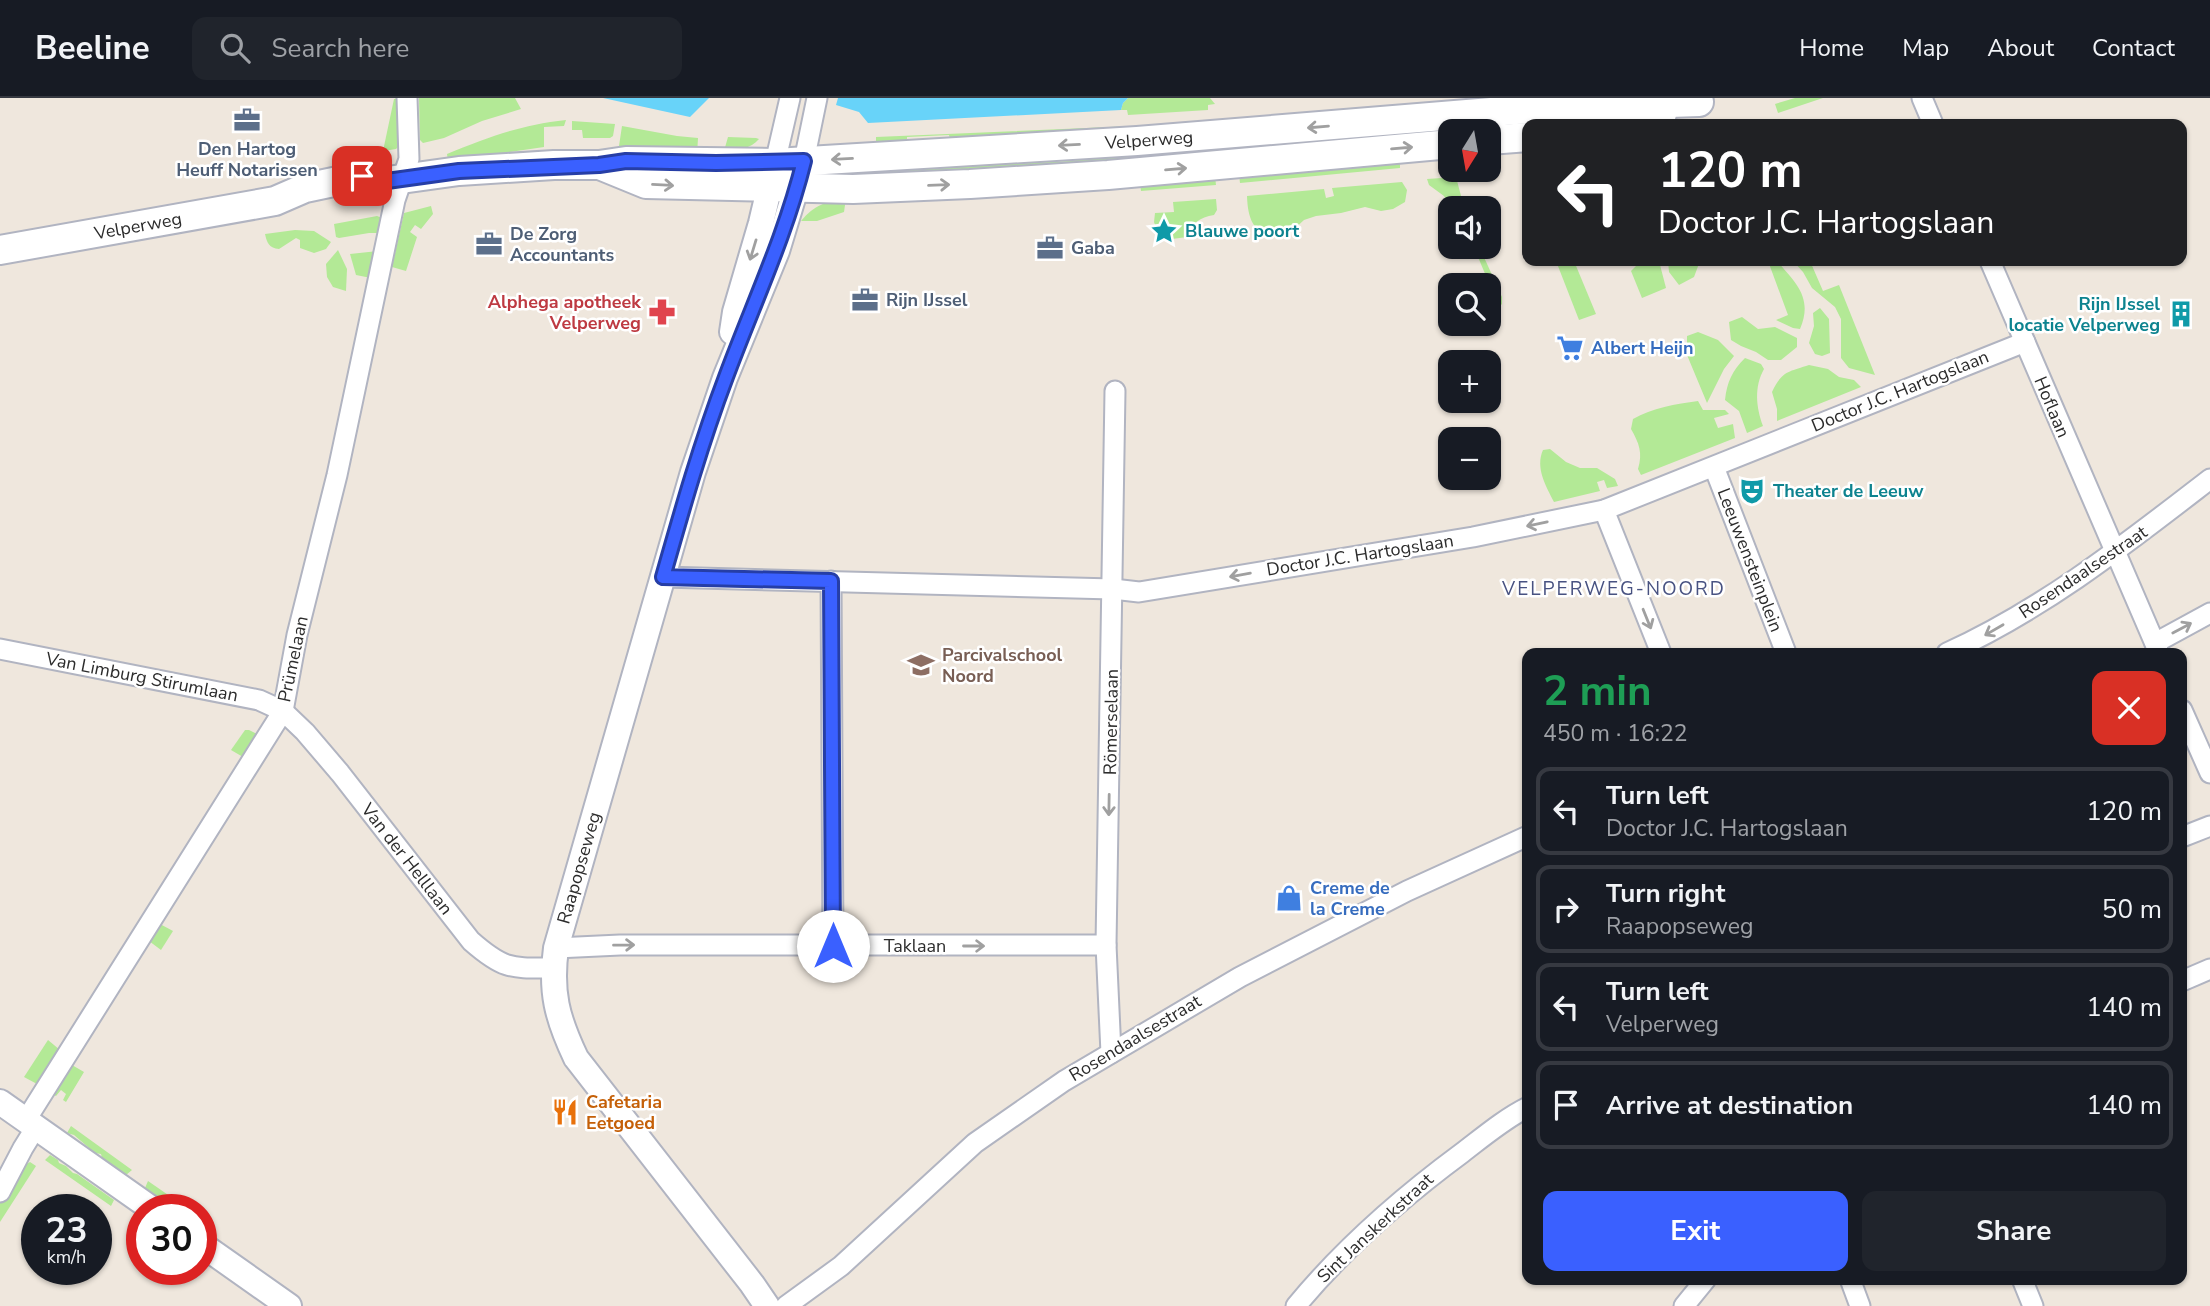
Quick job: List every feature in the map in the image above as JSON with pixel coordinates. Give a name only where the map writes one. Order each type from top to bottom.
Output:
[{"type":"main road","name":"Velperweg","points":[[0,250],[275,201],[305,188],[362,176],[395,180],[493,169],[599,165],[646,184],[800,174],[1470,106],[1608,104],[1703,99]]},
{"type":"main road","name":"Velperweg","points":[[1647,119],[1703,99]]},
{"type":"main road","points":[[1502,139],[1522,137]]},
{"type":"main road","name":"Velperweg","points":[[800,174],[853,189],[1108,175],[1438,145]]},
{"type":"street","name":"Prümelaan","points":[[0,1192],[31,1124],[283,710],[297,635],[337,475],[395,200],[395,180],[409,159],[407,98]]},
{"type":"street","points":[[772,175],[790,98]]},
{"type":"street","points":[[800,174],[817,98]]},
{"type":"street","points":[[1922,98],[1931,119]]},
{"type":"street","name":"Raapopseweg","points":[[767,1306],[576,1058],[564,1034],[553,986],[555,958],[693,472],[725,378],[777,250],[800,174]]},
{"type":"street","name":"Raapopseweg","points":[[725,378],[735,312],[772,175]]},
{"type":"street","name":"Hoflaan","points":[[1992,266],[2157,648]]},
{"type":"street","name":"Doctor J.C. Hartogslaan","points":[[663,577],[1113,589],[1139,592],[1473,537],[1604,510],[2025,342]]},
{"type":"street","name":"Römerselaan","points":[[1111,1052],[1106,945],[1115,391]]},
{"type":"street","name":"Leeuwensteinplein","points":[[1714,467],[1784,648]]},
{"type":"street","name":"Rosendaalsestraat","points":[[1957,648],[2006,623],[2115,554],[2210,479]]},
{"type":"street","points":[[1604,510],[1659,648]]},
{"type":"street","points":[[831,581],[833,946]]},
{"type":"street","points":[[2157,648],[2210,613]]},
{"type":"street","name":"Van Limburg Stirumlaan","points":[[0,649],[259,700],[283,710]]},
{"type":"street","name":"Van der Helllaan","points":[[283,710],[306,732],[340,773],[471,942],[491,958],[512,968],[555,958]]},
{"type":"street","points":[[2187,721],[2210,773]]},
{"type":"street","points":[[2187,835],[2210,826]]},
{"type":"street","name":"Rosendaalsestraat","points":[[786,1306],[841,1266],[975,1143],[1044,1094],[1216,991],[1407,891],[1522,839]]},
{"type":"street","name":"Taklaan","points":[[555,958],[620,945],[1106,945]]},
{"type":"street","points":[[2187,979],[2210,970]]},
{"type":"street","points":[[0,1102],[131,1194]]},
{"type":"street","name":"Sint Janskerkstraat","points":[[1296,1306],[1349,1248],[1417,1186],[1522,1111]]},
{"type":"street","points":[[217,1255],[289,1306]]},
{"type":"street","points":[[1684,1306],[1701,1285]]},
{"type":"street","points":[[1852,1285],[1860,1306]]},
{"type":"street","points":[[2024,1285],[2033,1306]]},
{"type":"green space","points":[[401,98],[400,145],[396,149],[383,151],[394,99]]},
{"type":"green space","points":[[419,98],[515,98],[521,109],[482,121],[444,138],[423,143],[420,140]]},
{"type":"green space","points":[[1128,98],[1210,98],[1215,104],[1208,105],[1208,110],[1128,115],[1127,110],[1121,110]]},
{"type":"green space","points":[[1795,98],[1823,98],[1778,113],[1775,104]]},
{"type":"green space","points":[[1395,112],[950,139],[949,135],[907,137],[907,141],[876,143],[876,137]]},
{"type":"green space","points":[[566,120],[564,126],[544,127],[544,147],[448,161],[447,154],[491,137],[519,128]]},
{"type":"green space","points":[[572,121],[615,124],[613,136],[583,138],[582,130],[572,130]]},
{"type":"green space","points":[[622,126],[698,138],[697,155],[619,146]]},
{"type":"green space","points":[[728,137],[759,139],[748,147],[724,151]]},
{"type":"green space","points":[[1280,143],[1149,154],[1072,166],[871,176],[872,171],[1071,161],[1148,150]]},
{"type":"green space","points":[[1400,160],[1400,168],[1240,183],[1239,174]]},
{"type":"green space","points":[[1215,176],[1216,185],[1141,191],[1140,183]]},
{"type":"green space","points":[[1427,179],[1457,182],[1461,196],[1444,196],[1429,185]]},
{"type":"green space","points":[[1402,182],[1407,190],[1405,202],[1393,209],[1381,211],[1365,207],[1316,216],[1304,220],[1279,239],[1258,230],[1249,213],[1247,196],[1324,189],[1326,198],[1334,196],[1332,188]]},
{"type":"green space","points":[[846,198],[844,212],[817,221],[801,221],[821,205]]},
{"type":"green space","points":[[1216,199],[1217,210],[1214,215],[1196,222],[1187,237],[1172,239],[1158,234],[1154,222],[1155,213],[1174,212],[1173,202]]},
{"type":"green space","points":[[431,206],[433,214],[421,229],[415,225],[410,232],[417,237],[406,271],[392,267],[404,213]]},
{"type":"green space","points":[[377,216],[382,218],[380,233],[336,237],[334,224]]},
{"type":"green space","points":[[295,230],[314,231],[331,242],[326,249],[314,253],[300,248],[300,240],[296,238],[279,249],[269,244],[265,234]]},
{"type":"green space","points":[[338,250],[347,269],[346,291],[333,287],[327,277],[326,264]]},
{"type":"green space","points":[[378,251],[371,278],[356,275],[350,254]]},
{"type":"green space","points":[[1479,259],[1485,259],[1491,273],[1485,273]]},
{"type":"green space","points":[[1558,266],[1576,266],[1596,314],[1579,320]]},
{"type":"green space","points":[[1636,266],[1660,266],[1666,288],[1642,298],[1631,271]]},
{"type":"green space","points":[[1668,266],[1698,266],[1694,277],[1679,285],[1669,272]]},
{"type":"green space","points":[[1770,266],[1781,266],[1796,284],[1804,300],[1804,318],[1800,329],[1776,320],[1788,315]]},
{"type":"green space","points":[[1798,266],[1812,266],[1823,291],[1839,285],[1875,375],[1849,368],[1841,358],[1841,319],[1835,307],[1812,288]]},
{"type":"green space","points":[[1820,308],[1829,319],[1830,353],[1822,356],[1815,354],[1809,343],[1814,326],[1813,313]]},
{"type":"green space","points":[[1742,317],[1758,329],[1775,327],[1797,338],[1797,347],[1781,360],[1768,360],[1741,346],[1731,340],[1729,322]]},
{"type":"green space","points":[[1698,332],[1718,340],[1734,356],[1724,369],[1707,403],[1687,355],[1687,336]]},
{"type":"green space","points":[[1745,358],[1761,364],[1764,369],[1757,397],[1763,426],[1747,433],[1739,411],[1725,400],[1731,377]]},
{"type":"green space","points":[[1809,365],[1828,369],[1839,377],[1854,380],[1861,387],[1777,421],[1772,392],[1776,385],[1786,373]]},
{"type":"green space","points":[[1698,401],[1703,410],[1725,410],[1729,414],[1714,418],[1718,428],[1733,424],[1735,438],[1641,475],[1638,469],[1639,448],[1631,429],[1633,419],[1656,409]]},
{"type":"green space","points":[[1550,449],[1566,462],[1580,468],[1597,468],[1615,479],[1618,486],[1607,488],[1604,480],[1597,482],[1600,491],[1554,502],[1542,477],[1540,463],[1543,450]]},
{"type":"green space","points":[[245,730],[259,735],[243,757],[231,750]]},
{"type":"green space","points":[[160,924],[173,931],[161,950],[149,941]]},
{"type":"green space","points":[[48,1040],[60,1050],[37,1084],[24,1077]]},
{"type":"green space","points":[[72,1065],[84,1072],[66,1102],[63,1100],[66,1094],[61,1090],[56,1096],[52,1094]]},
{"type":"green space","points":[[71,1126],[132,1170],[126,1175],[102,1158],[101,1154],[95,1153],[74,1135],[67,1133]]},
{"type":"green space","points":[[50,1155],[105,1194],[94,1194],[45,1160]]},
{"type":"green space","points":[[30,1162],[36,1166],[0,1222],[0,1202],[22,1167]]},
{"type":"green space","points":[[148,1181],[167,1194],[154,1194],[145,1188]]},
{"type":"water","points":[[603,98],[709,98],[690,117]]},
{"type":"water","points":[[838,98],[1128,98],[1121,110],[868,123],[859,112],[836,105]]},
{"type":"place","name":"Den Hartog Heuff Notarissen","points":[[247,120]]},
{"type":"place","name":"Blauwe poort","points":[[1164,231]]},
{"type":"place","name":"De Zorg Accountants","points":[[489,244]]},
{"type":"place","name":"Gaba","points":[[1050,248]]},
{"type":"place","name":"Rijn IJssel","points":[[865,300]]},
{"type":"place","name":"Alphega apotheek Velperweg","points":[[662,312]]},
{"type":"place","name":"Rijn IJssel locatie Velperweg","points":[[2181,314]]},
{"type":"place","name":"Albert Heijn","points":[[1570,348]]},
{"type":"place","name":"Theater de Leeuw","points":[[1752,491]]},
{"type":"place","name":"Parcivalschool Noord","points":[[921,665]]},
{"type":"place","name":"Creme de la Creme","points":[[1289,898]]},
{"type":"place","name":"Cafetaria Eetgoed","points":[[565,1112]]},
{"type":"district","name":"VELPERWEG-NOORD","points":[[1614,588]]},
{"type":"route","points":[[362,176],[387,181],[459,171],[599,165],[626,161],[804,161],[777,250],[725,378],[693,472],[663,577],[831,581],[833,946]]}]
